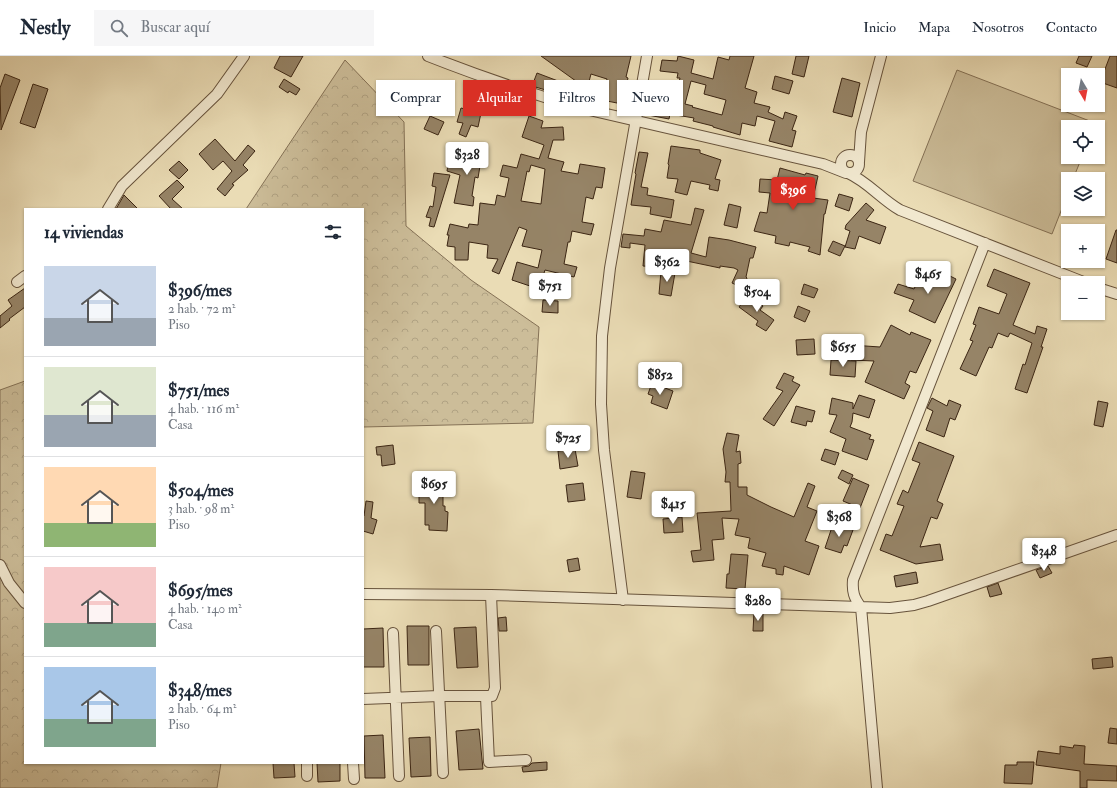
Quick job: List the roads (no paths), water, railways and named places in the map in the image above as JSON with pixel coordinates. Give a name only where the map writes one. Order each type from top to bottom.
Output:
[{"type":"street","points":[[109,208],[122,186],[217,94],[244,56]]},
{"type":"street","points":[[428,56],[485,78],[552,100],[835,168],[861,180],[900,210],[1068,276]]},
{"type":"street","points":[[623,600],[604,450],[601,404],[602,336],[610,268],[647,56]]},
{"type":"street","points":[[876,192],[862,173],[860,163],[861,132],[881,56]]},
{"type":"street","points":[[860,163],[856,172],[847,173],[842,170],[842,159],[852,149],[861,132]]},
{"type":"street","points":[[814,162],[834,161],[846,156],[854,156],[860,163]]},
{"type":"street","points":[[877,788],[861,607],[855,599],[852,590],[853,580],[985,243]]},
{"type":"street","points":[[1105,290],[1117,294]]},
{"type":"street","points":[[364,594],[491,595],[861,607],[903,607],[928,601],[1117,535]]},
{"type":"street","points":[[0,566],[9,583],[24,602]]},
{"type":"street","points":[[364,699],[440,696],[492,696],[495,688],[491,595]]},
{"type":"street","points":[[436,631],[443,773]]},
{"type":"street","points":[[393,633],[399,776]]},
{"type":"street","points":[[486,697],[489,762],[526,760]]},
{"type":"street","points":[[307,764],[307,776]]},
{"type":"street","points":[[353,764],[354,779]]}]
